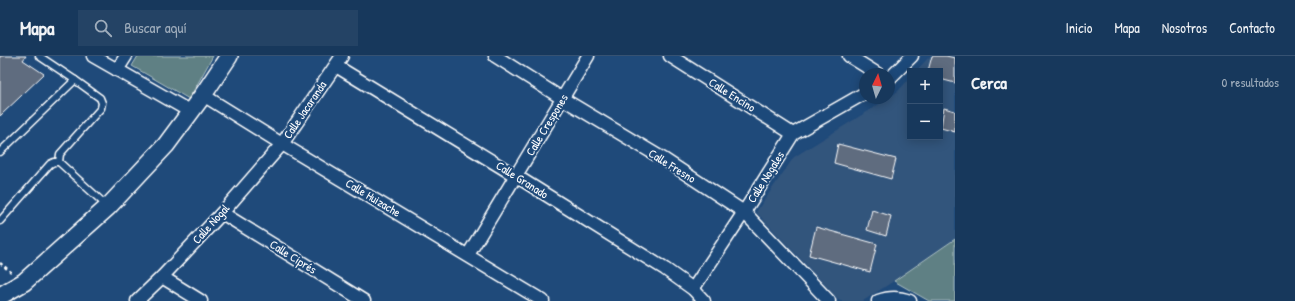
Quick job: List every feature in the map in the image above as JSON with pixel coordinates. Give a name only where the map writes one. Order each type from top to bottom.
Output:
[{"type":"street","points":[[93,56],[191,112]]},
{"type":"street","points":[[117,70],[126,56]]},
{"type":"street","points":[[0,296],[24,282],[108,207],[166,144],[191,112],[229,56]]},
{"type":"street","name":"Calle Fresno","points":[[495,56],[665,160],[744,212],[829,301]]},
{"type":"street","name":"Calle Crespones","points":[[468,255],[588,56]]},
{"type":"street","name":"Calle Encino","points":[[670,56],[793,134]]},
{"type":"street","points":[[849,56],[868,68]]},
{"type":"street","points":[[895,73],[912,56]]},
{"type":"street","name":"Calle Jacaranda","points":[[282,144],[339,61]]},
{"type":"street","name":"Calle Granado","points":[[339,61],[516,176],[665,269],[693,289],[704,301]]},
{"type":"street","name":"Calle Huizache","points":[[203,95],[543,301]]},
{"type":"street","name":"Calle Nogales","points":[[693,289],[793,134],[859,96]]},
{"type":"street","name":"Calle Nogal","points":[[137,301],[162,277],[282,144]]},
{"type":"street","name":"Calle Ciprés","points":[[222,212],[364,301]]},
{"type":"street","points":[[162,277],[200,301]]},
{"type":"street","points":[[878,301],[888,298],[900,298],[910,301]]},
{"type":"lane","points":[[39,56],[100,98],[102,105],[60,154],[59,162]]},
{"type":"lane","points":[[0,152],[75,80]]},
{"type":"lane","points":[[0,220],[50,164],[54,162],[59,162],[108,207]]},
{"type":"shaded area","points":[[930,56],[955,56],[955,238],[863,301],[840,301],[756,212],[794,157],[879,104],[895,104],[895,93],[907,81],[907,140],[943,140],[943,68],[919,68]]},
{"type":"green space","points":[[138,56],[213,56],[189,99],[132,66]]},
{"type":"green space","points":[[955,239],[955,301],[929,301],[894,281]]},
{"type":"building","points":[[0,56],[26,56],[23,60],[44,74],[0,116]]},
{"type":"building","points":[[932,56],[946,56],[955,58],[955,83],[943,80],[943,68],[929,68]]},
{"type":"building","points":[[944,108],[955,111],[955,132],[943,129]]},
{"type":"building","points":[[838,144],[896,159],[891,179],[834,163]]},
{"type":"building","points":[[872,210],[891,216],[886,236],[867,230]]},
{"type":"building","points":[[816,227],[877,244],[870,272],[809,255]]}]
